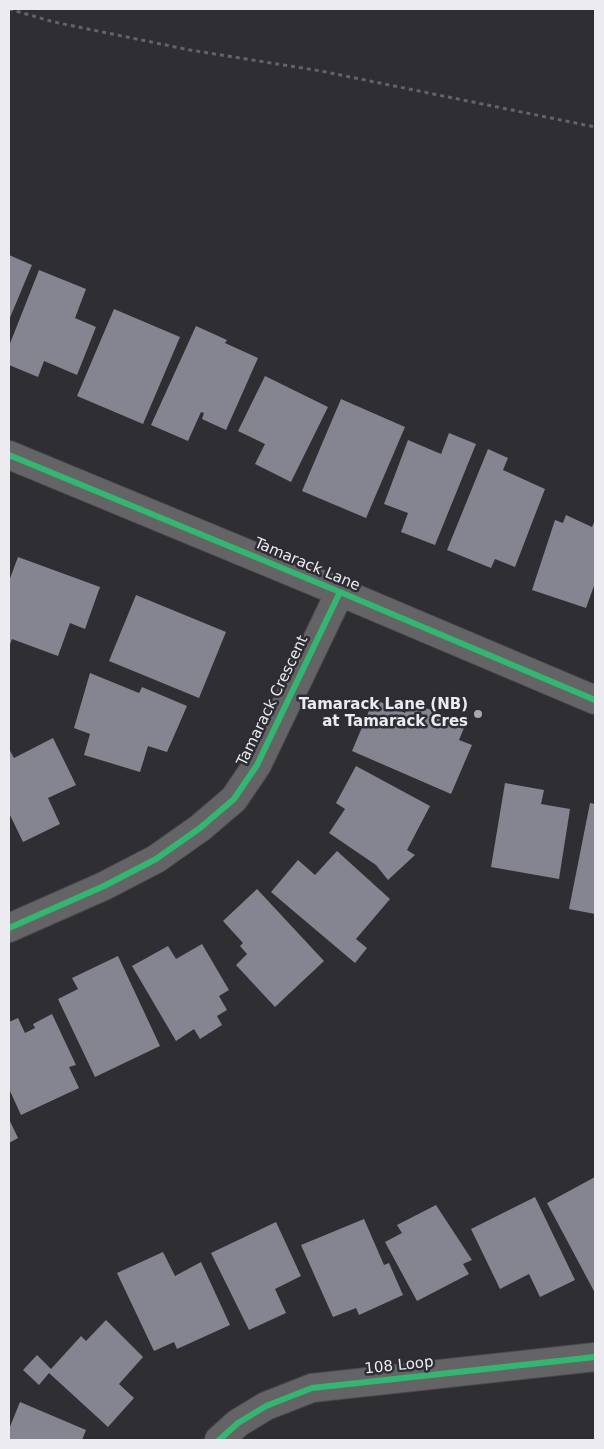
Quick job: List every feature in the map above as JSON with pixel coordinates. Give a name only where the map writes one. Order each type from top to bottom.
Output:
[{"type":"street","name":"Tamarack Lane","points":[[9,455],[595,700]]},
{"type":"street","name":"Tamarack Crescent","points":[[9,928],[104,886],[156,859],[200,828],[234,799],[258,765],[340,592]]},
{"type":"street","name":"108 Loop","points":[[219,1440],[238,1422],[266,1406],[312,1388],[595,1357]]},
{"type":"path","points":[[9,9],[54,22],[190,50],[331,73],[595,127]]},
{"type":"building","points":[[9,255],[32,265],[9,320]]},
{"type":"building","points":[[39,270],[86,289],[75,318],[96,327],[77,375],[44,361],[38,377],[9,365],[9,346]]},
{"type":"building","points":[[114,309],[180,337],[143,424],[77,396]]},
{"type":"building","points":[[196,326],[227,340],[225,343],[258,358],[226,430],[202,419],[204,413],[201,412],[188,441],[151,425]]},
{"type":"building","points":[[265,376],[328,407],[291,482],[255,464],[265,444],[238,431]]},
{"type":"building","points":[[341,399],[405,427],[366,518],[302,491]]},
{"type":"building","points":[[449,433],[476,444],[435,545],[401,532],[408,513],[384,504],[408,440],[441,454]]},
{"type":"building","points":[[488,449],[508,458],[503,470],[545,489],[515,567],[495,559],[491,568],[447,550]]},
{"type":"building","points":[[566,515],[592,527],[595,520],[595,583],[586,608],[532,590],[555,520],[563,523]]},
{"type":"building","points":[[18,557],[100,587],[85,629],[70,623],[58,656],[12,639],[9,647],[9,581]]},
{"type":"building","points":[[136,595],[226,632],[199,698],[109,661]]},
{"type":"building","points":[[90,673],[139,693],[142,687],[187,706],[167,752],[148,746],[140,772],[84,755],[90,734],[74,728]]},
{"type":"building","points":[[374,699],[405,713],[410,702],[466,723],[459,740],[472,745],[451,794],[352,751]]},
{"type":"building","points":[[53,738],[76,785],[48,798],[60,824],[23,842],[9,813],[9,749],[14,758]]},
{"type":"building","points":[[356,766],[430,806],[407,850],[415,855],[388,880],[376,865],[329,833],[345,809],[336,803]]},
{"type":"building","points":[[505,783],[544,790],[541,804],[570,809],[559,879],[491,867]]},
{"type":"building","points":[[590,803],[595,804],[595,914],[569,909]]},
{"type":"building","points":[[337,851],[390,899],[356,939],[367,948],[355,963],[271,892],[298,860],[315,875]]},
{"type":"building","points":[[257,889],[324,961],[275,1007],[236,965],[247,954],[240,946],[243,943],[223,921]]},
{"type":"building","points":[[202,944],[229,990],[219,996],[227,1010],[217,1016],[222,1025],[200,1039],[194,1029],[176,1041],[132,966],[168,946],[176,959]]},
{"type":"building","points":[[118,956],[160,1046],[95,1077],[58,999],[78,989],[72,978]]},
{"type":"building","points":[[52,1014],[76,1065],[69,1067],[79,1088],[21,1115],[9,1089],[9,1022],[18,1018],[25,1033],[35,1028],[33,1024]]},
{"type":"building","points":[[9,1119],[18,1138],[9,1143]]},
{"type":"building","points":[[595,1177],[595,1293],[547,1203]]},
{"type":"building","points":[[535,1197],[575,1280],[540,1297],[529,1274],[500,1289],[471,1229]]},
{"type":"building","points":[[436,1205],[472,1260],[463,1264],[469,1274],[417,1301],[385,1242],[402,1233],[397,1225]]},
{"type":"building","points":[[364,1219],[384,1265],[389,1263],[403,1295],[359,1315],[356,1308],[333,1317],[301,1245]]},
{"type":"building","points":[[276,1222],[301,1276],[275,1289],[286,1313],[249,1330],[211,1253]]},
{"type":"building","points":[[163,1252],[175,1276],[201,1262],[230,1325],[177,1349],[174,1342],[154,1351],[117,1273]]},
{"type":"building","points":[[106,1320],[143,1357],[119,1384],[134,1398],[108,1427],[49,1373],[39,1385],[23,1370],[37,1355],[51,1369],[81,1336],[86,1341]]},
{"type":"building","points":[[20,1402],[86,1430],[82,1440],[9,1440],[9,1429]]},
{"type":"cycle path","points":[[9,455],[595,700]]},
{"type":"cycle path","points":[[9,928],[104,886],[156,859],[200,828],[234,799],[257,765],[340,592]]},
{"type":"cycle path","points":[[219,1440],[238,1423],[266,1406],[312,1388],[595,1357]]},
{"type":"place","name":"Tamarack Lane (NB) at Tamarack Cres","points":[[478,714]]}]
